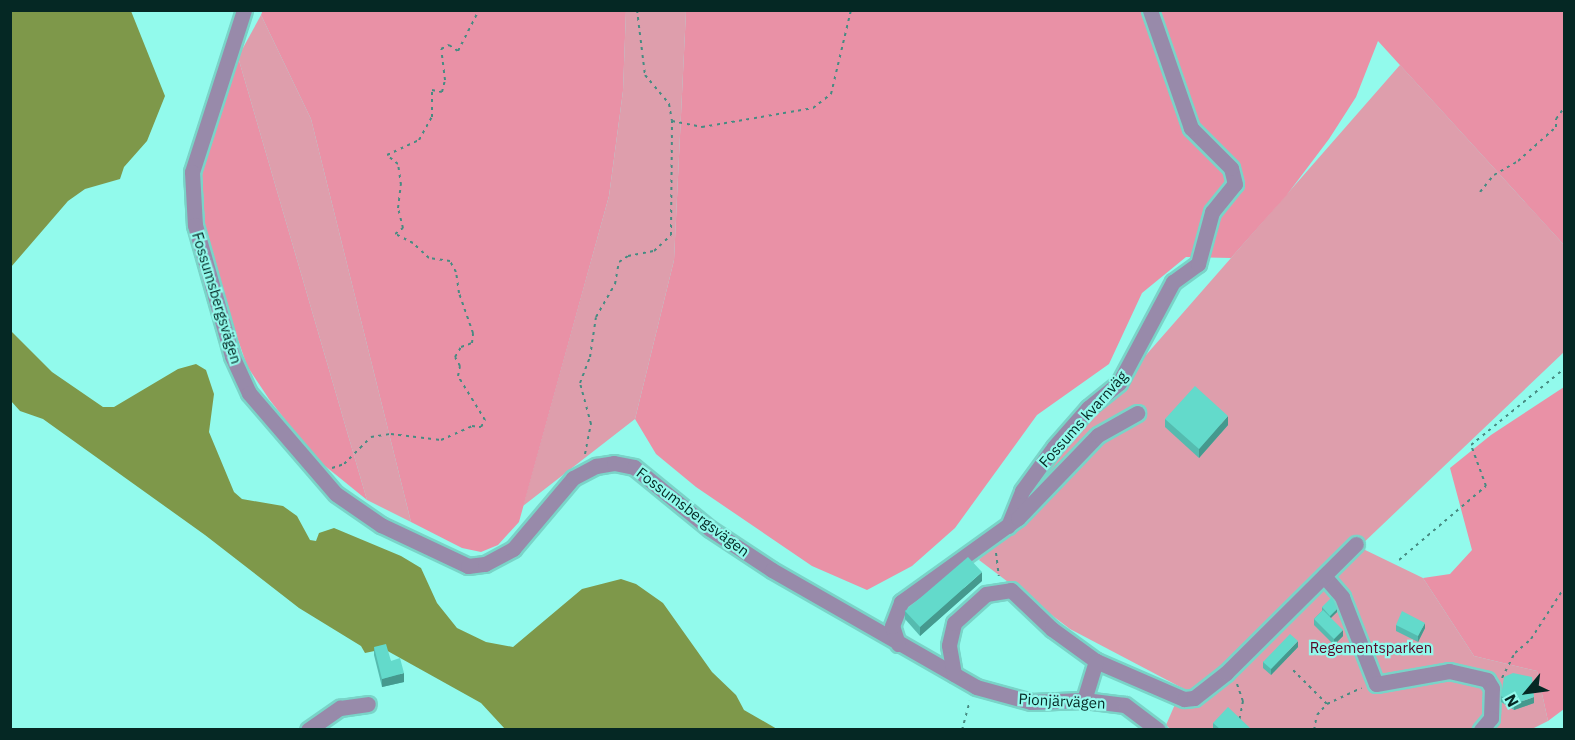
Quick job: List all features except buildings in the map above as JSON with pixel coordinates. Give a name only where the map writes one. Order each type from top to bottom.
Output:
[{"type":"street","name":"Fossumsbergsvägen","points":[[244,10],[192,172],[195,225],[225,334],[249,393],[336,494],[390,530],[468,566],[485,564],[513,549],[573,477],[589,469],[614,463],[634,467],[710,529],[898,644]]},
{"type":"street","name":"Fossums kvarnväg","points":[[898,644],[892,626],[901,602],[1008,526],[1022,491],[1054,447],[1088,408],[1119,382],[1173,282],[1198,264],[1212,212],[1235,184],[1231,168],[1191,128],[1150,10]]},
{"type":"street","points":[[1008,526],[1078,452],[1098,435],[1137,413]]},
{"type":"street","points":[[954,674],[949,645],[954,623],[986,594],[1011,590],[1052,629],[1096,661],[1184,699],[1203,694],[1356,544]]},
{"type":"street","points":[[1324,576],[1342,597],[1376,684],[1449,671],[1487,680],[1492,688],[1491,718],[1481,729]]},
{"type":"street","name":"Pionjärvägen","points":[[898,644],[976,687],[1031,702],[1084,700],[1125,705],[1158,729]]},
{"type":"street","points":[[1084,700],[1096,661]]},
{"type":"street","points":[[308,729],[340,708],[368,704]]},
{"type":"path","points":[[336,494],[328,473],[334,465],[344,464],[371,437],[391,434],[441,440],[472,426],[481,428],[485,420],[458,376],[460,366],[455,357],[461,347],[472,343],[474,333],[459,293],[456,272],[450,261],[429,258],[395,234],[403,228],[398,208],[401,185],[398,164],[387,155],[419,140],[432,117],[432,90],[442,92],[445,80],[441,49],[449,45],[458,51],[479,10]]},
{"type":"path","points":[[589,469],[585,454],[591,424],[580,383],[590,357],[592,329],[615,284],[619,262],[628,256],[654,251],[671,235],[672,120],[669,104],[645,75],[637,10]]},
{"type":"path","points":[[672,120],[702,126],[813,108],[831,94],[851,10]]},
{"type":"path","points":[[1480,192],[1494,176],[1518,161],[1556,127],[1556,119],[1564,108]]},
{"type":"path","points":[[1399,560],[1486,486],[1471,445],[1564,369]]},
{"type":"path","points":[[995,537],[996,571],[1011,590]]},
{"type":"path","points":[[1501,681],[1515,653],[1531,639],[1564,588]]},
{"type":"path","points":[[1293,670],[1327,704]]},
{"type":"path","points":[[1226,673],[1242,693],[1238,726]]},
{"type":"path","points":[[1314,729],[1317,715],[1327,704],[1347,692],[1376,684]]},
{"type":"path","points":[[962,729],[976,687]]},
{"type":"green space","points":[[626,11],[686,11],[674,260],[635,419],[523,506],[609,196],[623,91]]},
{"type":"green space","points":[[261,15],[311,119],[411,522],[367,500],[238,57]]},
{"type":"green space","name":"Regementsparken","points":[[1400,65],[1564,245],[1564,352],[1359,547],[1423,578],[1474,656],[1537,671],[1548,721],[1532,729],[1170,729],[1166,725],[1176,702],[1185,707],[1205,700],[1070,629],[979,560],[1090,419]]},
{"type":"shaded area","points":[[11,10],[131,11],[165,96],[147,141],[124,167],[120,179],[85,189],[68,201],[11,267]]},
{"type":"shaded area","points":[[263,10],[626,11],[623,91],[609,196],[519,522],[498,545],[481,552],[462,548],[411,522],[311,119],[261,15]]},
{"type":"shaded area","points":[[686,11],[1564,11],[1564,245],[1378,41],[1356,97],[1329,139],[1286,196],[1231,258],[1186,257],[1142,293],[1109,364],[1037,415],[955,528],[912,566],[867,590],[812,566],[696,487],[656,454],[635,419],[674,260]]},
{"type":"shaded area","points":[[238,57],[367,500],[314,457],[269,399],[247,366],[223,296],[201,212],[200,184],[219,98]]},
{"type":"shaded area","points":[[10,330],[52,372],[103,407],[114,407],[178,369],[196,364],[206,370],[214,394],[209,432],[234,492],[242,499],[283,506],[297,516],[310,540],[316,541],[319,533],[334,528],[401,556],[421,568],[437,603],[457,628],[486,642],[513,647],[582,589],[621,579],[636,584],[663,603],[712,672],[736,695],[744,710],[777,729],[505,729],[481,703],[384,649],[365,653],[361,646],[299,608],[205,535],[43,419],[20,411],[11,401]]},
{"type":"shaded area","points":[[1564,387],[1564,709],[1548,721],[1537,671],[1474,656],[1423,578],[1450,574],[1472,550],[1450,468],[1491,435]]}]
